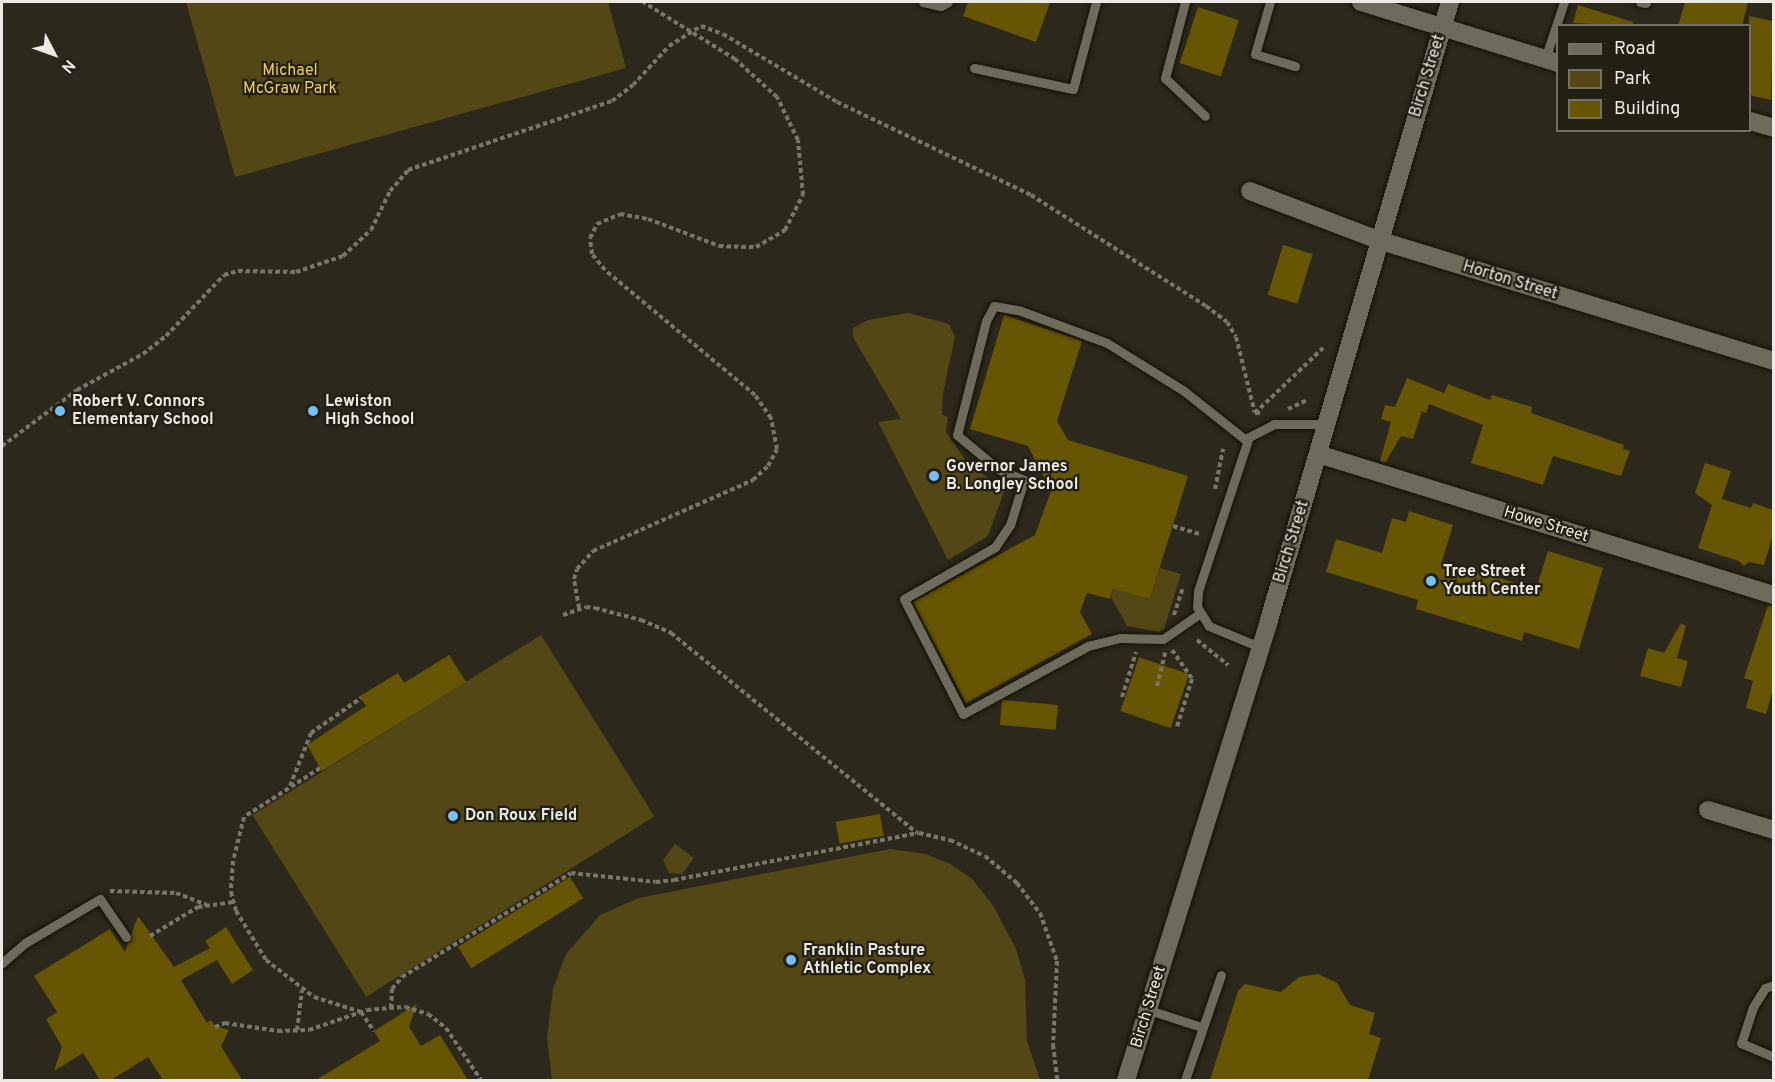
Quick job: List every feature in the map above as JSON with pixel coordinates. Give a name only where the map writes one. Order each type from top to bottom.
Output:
[{"type":"street","points":[[1361,2],[1551,61]]},
{"type":"street","name":"Birch Street","points":[[1126,1080],[1260,647],[1318,454],[1378,240],[1450,2]]},
{"type":"street","points":[[1751,122],[1773,128]]},
{"type":"street","name":"Horton Street","points":[[1250,191],[1378,240],[1773,361]]},
{"type":"street","name":"Howe Street","points":[[1318,454],[1773,595]]},
{"type":"street","points":[[1708,810],[1773,830]]},
{"type":"lane","points":[[923,2],[941,6],[948,2]]},
{"type":"lane","points":[[974,68],[1073,89],[1096,2]]},
{"type":"lane","points":[[1185,2],[1164,78],[1205,116]]},
{"type":"lane","points":[[1270,2],[1255,54],[1295,66]]},
{"type":"lane","points":[[1559,24],[1564,2]]},
{"type":"lane","points":[[1551,61],[1556,38]]},
{"type":"lane","points":[[1199,614],[1163,639],[1103,640],[1088,646],[963,714],[904,599],[995,547],[1010,525],[1024,480],[998,470],[957,435],[989,312],[1003,305],[1107,343],[1184,391],[1247,441]]},
{"type":"lane","points":[[1260,647],[1214,630],[1199,614],[1198,591],[1247,441],[1254,432],[1274,424],[1326,424]]},
{"type":"lane","points":[[2,963],[25,943],[100,899],[126,937]]},
{"type":"lane","points":[[1185,1080],[1201,1027],[1221,975]]},
{"type":"lane","points":[[1773,985],[1765,988],[1753,1007],[1741,1043],[1773,1057]]},
{"type":"lane","points":[[1149,1010],[1201,1027]]},
{"type":"path","points":[[579,608],[574,579],[577,569],[593,551],[753,480],[768,466],[777,449],[771,418],[755,395],[605,270],[590,247],[597,224],[620,214],[648,219],[719,246],[756,247],[776,238],[799,208],[803,195],[802,161],[786,110],[758,77],[643,2]]},
{"type":"path","points":[[2,446],[77,390],[166,336],[224,275],[238,271],[296,272],[343,256],[371,230],[394,185],[408,170],[612,101],[688,31],[711,27],[837,102],[1031,195],[1206,306],[1227,322],[1236,337],[1255,413]]},
{"type":"path","points":[[1255,413],[1323,348]]},
{"type":"path","points":[[1282,411],[1307,400]]},
{"type":"path","points":[[1255,413],[1270,413]]},
{"type":"path","points":[[1173,526],[1200,534]]},
{"type":"path","points":[[563,615],[579,608],[595,608],[641,620],[671,633],[917,833]]},
{"type":"path","points":[[1122,697],[1140,638]]},
{"type":"path","points":[[1157,686],[1166,656],[1163,639]]},
{"type":"path","points":[[1163,639],[1192,679],[1177,727]]},
{"type":"path","points":[[1197,640],[1228,665]]},
{"type":"path","points":[[290,787],[311,733],[362,698]]},
{"type":"path","points":[[320,768],[244,817],[233,861],[234,902],[266,960],[302,989],[361,1012],[374,1031]]},
{"type":"path","points":[[390,1008],[392,989],[402,977],[571,873],[656,882],[674,880],[917,833],[950,840],[985,856],[1017,883],[1040,913],[1057,961],[1053,1026],[1057,1080]]},
{"type":"path","points":[[101,891],[176,893],[207,905]]},
{"type":"path","points":[[150,936],[207,905],[234,902]]},
{"type":"path","points":[[297,1030],[302,989]]},
{"type":"path","points":[[215,1027],[225,1023],[297,1030],[361,1012],[390,1008],[416,1010],[438,1020],[454,1038],[481,1080]]},
{"type":"green space","name":"Michael McGraw Park","points":[[186,2],[608,2],[626,68],[235,177]]},
{"type":"green space","points":[[908,313],[949,324],[955,337],[943,393],[942,415],[948,417],[946,432],[969,465],[1005,489],[988,536],[948,560],[878,422],[901,419],[853,337],[853,328],[868,320]]},
{"type":"green space","points":[[1160,568],[1181,574],[1164,629],[1159,632],[1127,626],[1111,597],[1114,589],[1150,599]]},
{"type":"green space","name":"Don Roux Field","points":[[541,635],[654,816],[366,997],[253,815]]},
{"type":"green space","points":[[675,844],[694,858],[682,874],[669,873],[663,860]]},
{"type":"green space","name":"Franklin Pasture Athletic Complex","points":[[890,849],[926,854],[950,864],[972,879],[994,907],[1016,949],[1025,980],[1027,1041],[1040,1080],[552,1080],[547,1038],[553,989],[566,954],[600,915],[639,898]]},
{"type":"building","points":[[968,2],[1050,2],[1036,42],[963,16]]},
{"type":"building","points":[[1685,2],[1748,2],[1742,24],[1679,24]]},
{"type":"building","points":[[1578,5],[1633,22],[1632,24],[1573,23]]},
{"type":"building","points":[[1198,7],[1239,20],[1221,76],[1180,63]]},
{"type":"building","points":[[1749,16],[1773,21],[1771,100],[1751,95],[1751,24],[1749,24]]},
{"type":"building","points":[[1283,245],[1313,254],[1297,304],[1268,295]]},
{"type":"building","name":"Governor James B. Longley School","points":[[1004,315],[1082,341],[1057,421],[1068,440],[1188,476],[1150,599],[1113,589],[1110,599],[1087,593],[1080,612],[1092,634],[966,703],[913,602],[1035,535],[1051,491],[1028,446],[970,429]]},
{"type":"building","points":[[1407,378],[1444,393],[1448,384],[1490,400],[1492,395],[1532,407],[1531,413],[1624,445],[1623,449],[1630,451],[1621,476],[1553,456],[1543,485],[1471,463],[1483,425],[1429,404],[1426,413],[1422,411],[1413,439],[1401,436],[1385,463],[1380,461],[1391,422],[1381,419],[1385,405],[1395,407]]},
{"type":"building","points":[[1705,463],[1731,471],[1722,499],[1751,508],[1753,503],[1773,510],[1773,535],[1764,565],[1749,562],[1744,566],[1739,561],[1698,548],[1712,505],[1695,493]]},
{"type":"building","name":"Tree Street Youth Center","points":[[1409,511],[1453,525],[1442,561],[1536,589],[1548,551],[1603,568],[1579,649],[1524,632],[1522,641],[1416,609],[1418,600],[1326,572],[1336,539],[1382,553],[1392,518],[1406,522]]},
{"type":"building","points":[[1768,605],[1773,606],[1773,689],[1766,714],[1746,708],[1753,681],[1744,678]]},
{"type":"building","points":[[1681,623],[1686,626],[1677,658],[1688,661],[1681,687],[1640,676],[1648,648],[1664,653]]},
{"type":"building","points":[[449,655],[466,682],[322,771],[307,745],[366,706],[360,696],[398,673],[404,683]]},
{"type":"building","points":[[1139,657],[1189,674],[1171,728],[1120,711]]},
{"type":"building","points":[[1002,700],[1058,705],[1056,730],[1000,725]]},
{"type":"building","points":[[880,814],[884,836],[840,843],[836,822]]},
{"type":"building","points":[[570,877],[583,898],[471,968],[458,947]]},
{"type":"building","points":[[138,916],[174,967],[210,948],[205,941],[226,927],[253,970],[232,984],[217,960],[181,980],[207,1023],[211,1020],[215,1026],[229,1030],[221,1046],[242,1080],[163,1080],[148,1057],[111,1080],[100,1080],[83,1053],[54,1071],[62,1047],[46,1019],[57,1012],[34,976],[110,929],[125,952]]},
{"type":"building","points":[[1318,974],[1337,983],[1350,1005],[1375,1013],[1369,1034],[1381,1038],[1368,1080],[1210,1080],[1238,991],[1245,984],[1281,992],[1299,977]]},
{"type":"building","points":[[417,1004],[409,1027],[421,1046],[440,1035],[468,1080],[316,1080],[380,1041],[374,1031]]},
{"type":"place","name":"Robert V. Connors Elementary School","points":[[60,411]]},
{"type":"place","name":"Lewiston High School","points":[[313,411]]},
{"type":"place","name":"Governor James B. Longley School","points":[[934,476]]},
{"type":"place","name":"Tree Street Youth Center","points":[[1431,581]]},
{"type":"place","name":"Don Roux Field","points":[[453,816]]},
{"type":"place","name":"Franklin Pasture Athletic Complex","points":[[791,960]]}]
